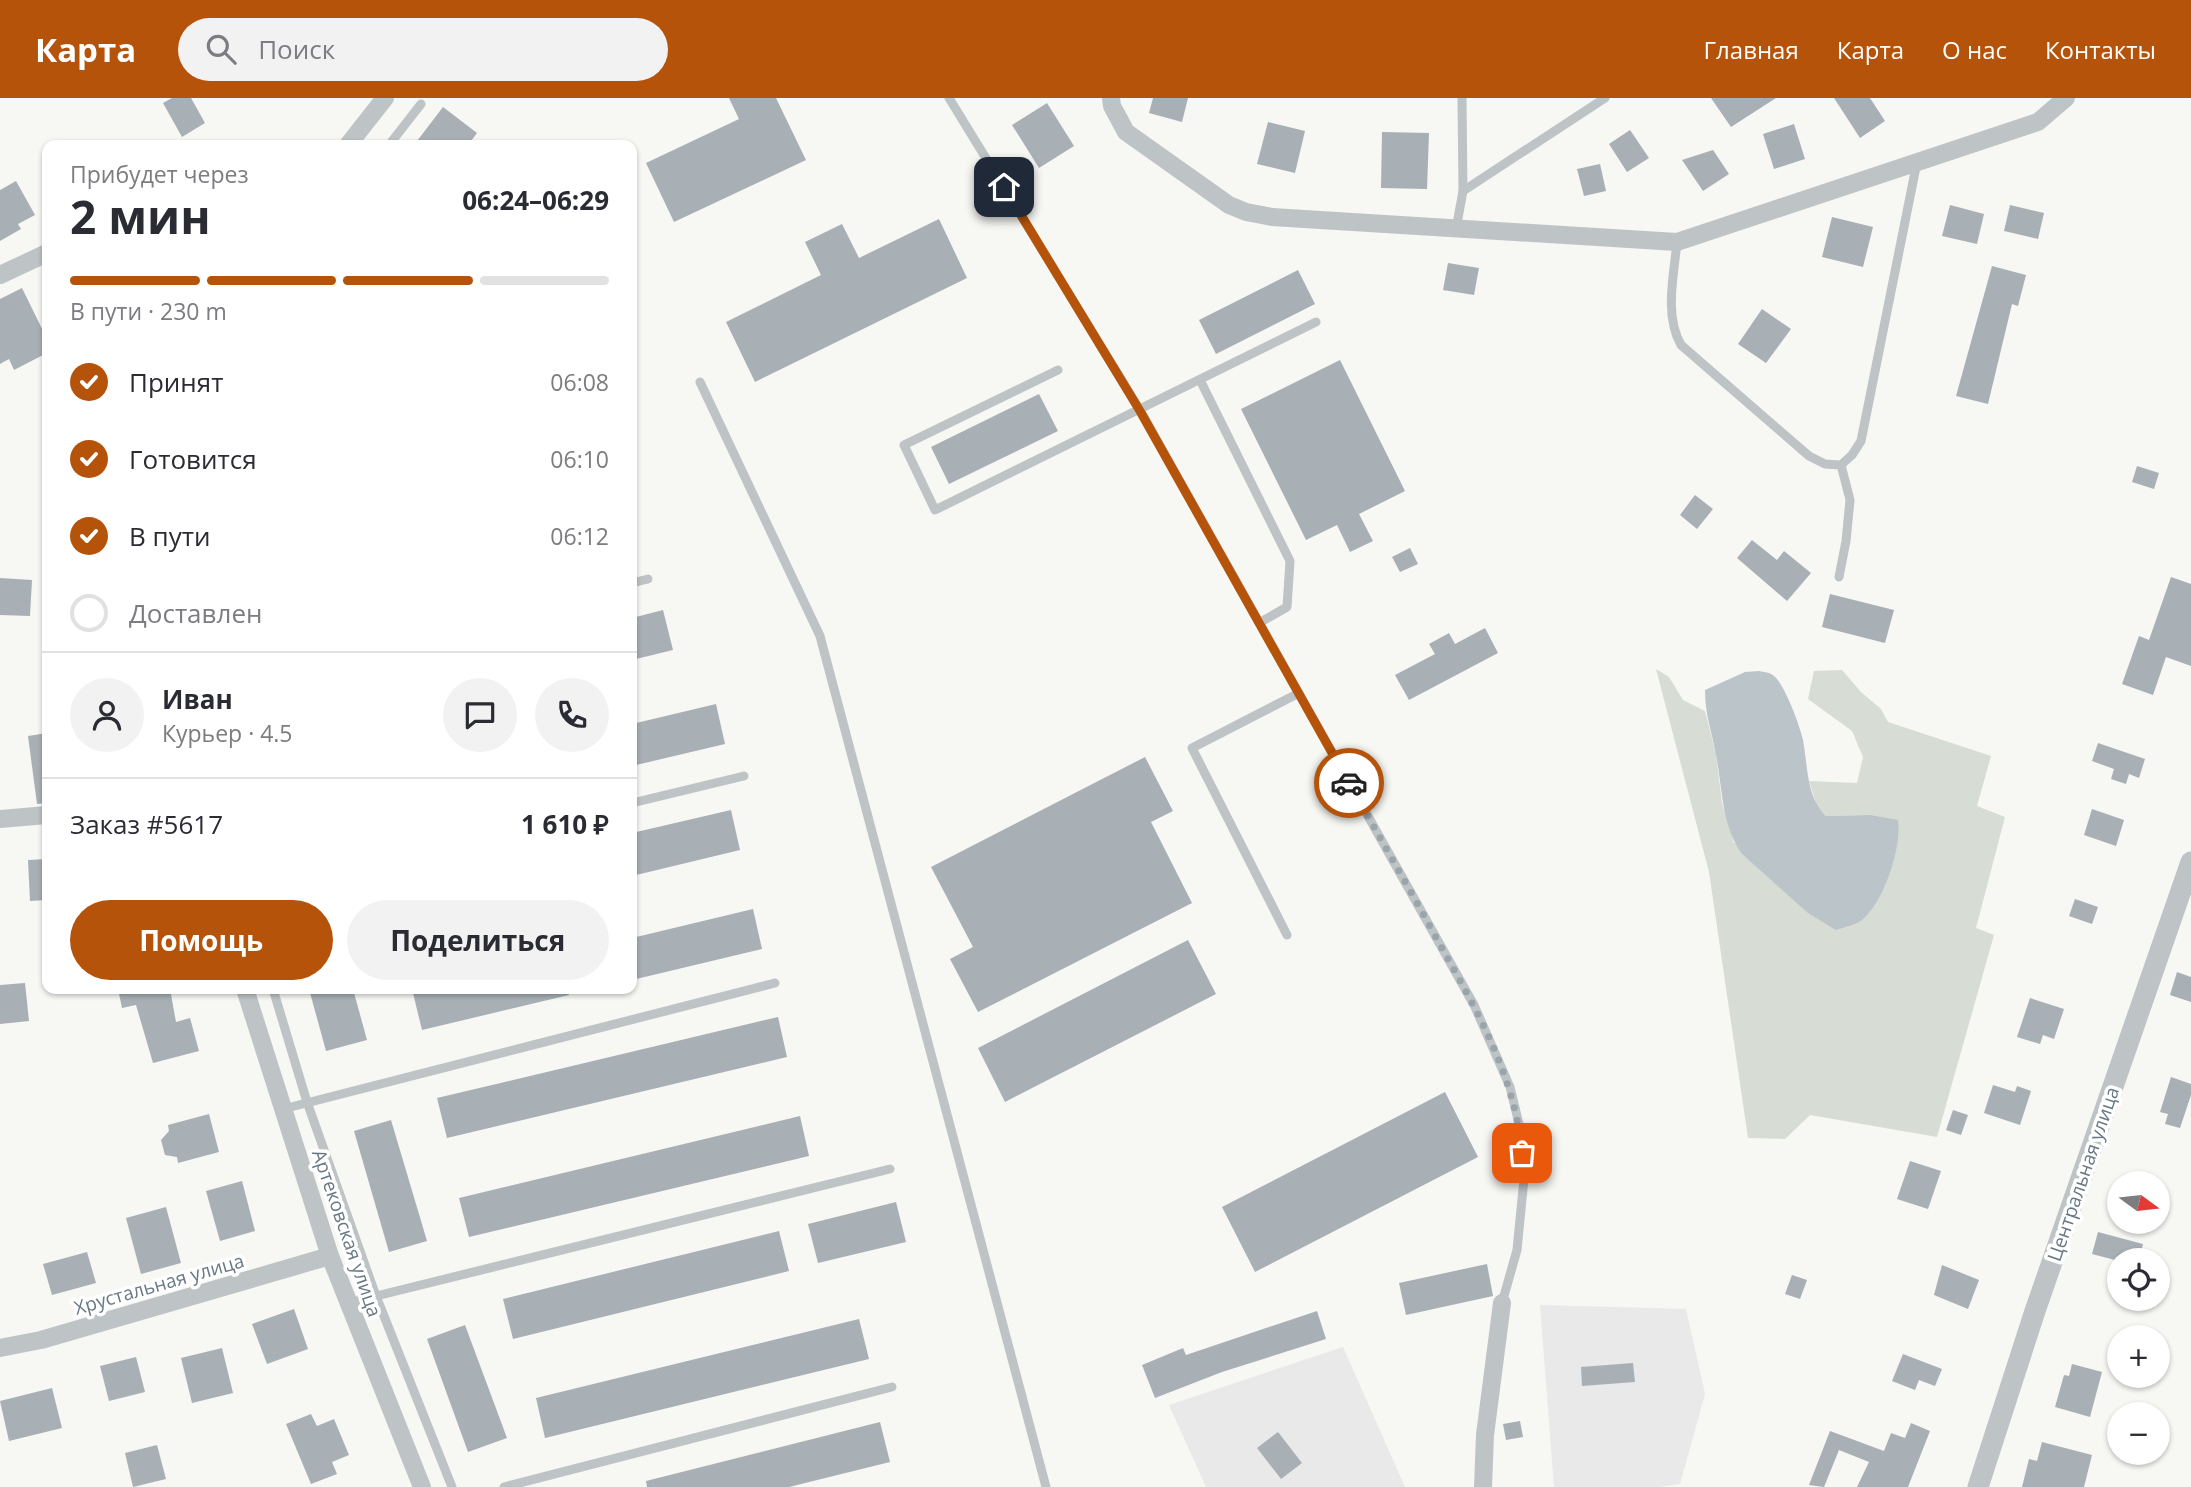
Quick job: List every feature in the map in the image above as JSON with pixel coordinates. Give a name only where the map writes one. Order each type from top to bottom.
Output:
[{"type":"street","points":[[352,140],[385,98]]},
{"type":"street","points":[[1112,101],[1126,132],[1229,205],[1246,212],[1272,218],[1677,242],[2038,122],[2066,98]]},
{"type":"street","points":[[0,275],[42,255]]},
{"type":"street","points":[[0,819],[42,815]]},
{"type":"street","name":"Центральная улица","points":[[1978,1487],[2035,1311],[2191,862]]},
{"type":"street","name":"Артековская улица","points":[[247,994],[330,1256],[422,1487]]},
{"type":"street","name":"Хрустальная улица","points":[[0,1348],[41,1340],[330,1256]]},
{"type":"street","points":[[1483,1487],[1485,1435],[1502,1303]]},
{"type":"lane","points":[[949,98],[1140,411],[1474,1006],[1510,1087],[1520,1128],[1524,1179],[1517,1250],[1502,1303]]},
{"type":"lane","points":[[1456,229],[1463,191],[1462,98]]},
{"type":"lane","points":[[1463,191],[1605,98]]},
{"type":"lane","points":[[393,140],[421,104]]},
{"type":"lane","points":[[1677,242],[1671,312],[1673,332],[1681,345],[1809,457],[1825,464],[1841,465],[1861,441],[1917,162]]},
{"type":"lane","points":[[1058,370],[904,445],[935,510],[1140,411],[1315,322]]},
{"type":"lane","points":[[1200,380],[1290,561],[1287,607],[1259,623]]},
{"type":"lane","points":[[700,382],[820,636],[1046,1487]]},
{"type":"lane","points":[[1839,578],[1850,500],[1841,465]]},
{"type":"lane","points":[[637,582],[648,579]]},
{"type":"lane","points":[[1287,935],[1192,748],[1299,693]]},
{"type":"lane","points":[[637,802],[744,776]]},
{"type":"lane","points":[[283,1108],[775,983]]},
{"type":"lane","points":[[274,994],[307,1102],[376,1296],[452,1487]]},
{"type":"lane","points":[[348,1303],[890,1169]]},
{"type":"lane","points":[[504,1487],[892,1387]]},
{"type":"shaded area","points":[[1656,669],[1669,677],[1683,700],[1705,711],[1716,754],[1722,803],[1734,843],[1870,815],[1826,816],[1817,806],[1809,781],[1857,783],[1863,757],[1852,731],[1808,699],[1814,671],[1842,670],[1861,692],[1881,709],[1888,722],[1991,756],[1977,806],[2005,817],[1976,928],[1994,935],[1937,1137],[1810,1115],[1785,1139],[1748,1138],[1709,872]]},
{"type":"shaded area","points":[[1759,671],[1774,676],[1787,697],[1803,740],[1811,790],[1826,816],[1870,815],[1898,820],[1899,831],[1894,859],[1884,888],[1870,912],[1853,925],[1836,930],[1808,913],[1742,854],[1730,831],[1707,716],[1705,690],[1745,672]]},
{"type":"shaded area","points":[[1540,1305],[1686,1309],[1705,1394],[1680,1484],[1659,1487],[1554,1487]]},
{"type":"shaded area","points":[[1343,1347],[1405,1487],[1206,1487],[1169,1405]]},
{"type":"building","points":[[172,98],[191,98],[205,123],[182,137],[163,103]]},
{"type":"building","points":[[729,98],[776,98],[806,160],[674,222],[646,163],[739,119]]},
{"type":"building","points":[[1153,98],[1188,98],[1182,122],[1149,113]]},
{"type":"building","points":[[1711,98],[1776,98],[1731,127]]},
{"type":"building","points":[[1834,98],[1870,98],[1885,121],[1860,138]]},
{"type":"building","points":[[1047,103],[1074,146],[1039,168],[1012,125]]},
{"type":"building","points":[[443,107],[477,133],[472,140],[418,140]]},
{"type":"building","points":[[1268,122],[1305,131],[1295,173],[1257,164]]},
{"type":"building","points":[[1794,124],[1805,159],[1774,169],[1763,134]]},
{"type":"building","points":[[1630,130],[1649,158],[1627,172],[1609,144]]},
{"type":"building","points":[[1382,132],[1429,133],[1427,189],[1381,188]]},
{"type":"building","points":[[1713,150],[1729,174],[1703,191],[1682,160]]},
{"type":"building","points":[[1600,164],[1606,191],[1584,196],[1577,169]]},
{"type":"building","points":[[16,181],[35,215],[18,224],[21,229],[0,241],[0,190]]},
{"type":"building","points":[[1950,205],[1984,214],[1977,244],[1942,236]]},
{"type":"building","points":[[2010,205],[2044,213],[2038,239],[2004,231]]},
{"type":"building","points":[[1832,217],[1873,227],[1863,267],[1822,257]]},
{"type":"building","points":[[939,219],[967,278],[755,382],[726,322],[821,275],[805,242],[842,224],[859,258]]},
{"type":"building","points":[[1448,263],[1479,268],[1474,295],[1443,290]]},
{"type":"building","points":[[1992,266],[2026,275],[2018,306],[2012,304],[1988,404],[1956,396]]},
{"type":"building","points":[[1298,270],[1315,304],[1216,354],[1199,320]]},
{"type":"building","points":[[22,288],[42,329],[42,356],[14,370],[9,359],[0,364],[0,299]]},
{"type":"building","points":[[1762,309],[1791,329],[1766,363],[1738,344]]},
{"type":"building","points":[[1340,360],[1405,491],[1359,514],[1373,541],[1350,552],[1337,525],[1306,540],[1241,409]]},
{"type":"building","points":[[1039,394],[1058,431],[949,484],[931,447]]},
{"type":"building","points":[[2137,466],[2159,473],[2154,489],[2132,482]]},
{"type":"building","points":[[1695,495],[1713,509],[1697,529],[1680,515]]},
{"type":"building","points":[[1752,540],[1777,560],[1784,551],[1811,573],[1787,601],[1737,558]]},
{"type":"building","points":[[1410,548],[1418,564],[1400,572],[1392,557]]},
{"type":"building","points":[[2171,577],[2191,584],[2191,666],[2166,657],[2153,695],[2122,684],[2139,636],[2149,640]]},
{"type":"building","points":[[0,578],[32,580],[30,616],[0,615]]},
{"type":"building","points":[[1830,594],[1894,610],[1885,643],[1822,627]]},
{"type":"building","points":[[663,610],[673,650],[637,659],[637,617]]},
{"type":"building","points":[[1485,628],[1498,653],[1409,700],[1395,675],[1435,654],[1429,644],[1449,633],[1455,644]]},
{"type":"building","points":[[716,704],[725,744],[637,765],[637,723]]},
{"type":"building","points":[[42,734],[42,804],[37,804],[28,736]]},
{"type":"building","points":[[2098,743],[2145,759],[2139,778],[2129,774],[2126,784],[2111,779],[2114,769],[2092,761]]},
{"type":"building","points":[[1145,757],[1173,811],[1151,822],[1192,903],[978,1012],[950,959],[973,947],[931,867]]},
{"type":"building","points":[[2092,809],[2124,820],[2116,846],[2084,835]]},
{"type":"building","points":[[731,810],[740,850],[637,875],[637,832]]},
{"type":"building","points":[[42,859],[42,900],[30,901],[28,860]]},
{"type":"building","points":[[2075,899],[2098,907],[2092,924],[2069,916]]},
{"type":"building","points":[[753,909],[762,949],[637,979],[637,937]]},
{"type":"building","points":[[1188,940],[1216,994],[1005,1102],[978,1048]]},
{"type":"building","points":[[2177,972],[2191,977],[2191,1002],[2170,995]]},
{"type":"building","points":[[25,983],[29,1021],[0,1024],[0,985]]},
{"type":"building","points":[[119,994],[171,994],[176,1022],[190,1018],[199,1051],[153,1063],[136,1005],[122,1008]]},
{"type":"building","points":[[310,994],[354,994],[367,1040],[326,1051]]},
{"type":"building","points":[[413,994],[569,994],[569,995],[422,1030]]},
{"type":"building","points":[[2030,998],[2064,1009],[2054,1039],[2043,1035],[2040,1044],[2017,1037]]},
{"type":"building","points":[[778,1017],[787,1057],[447,1138],[437,1098]]},
{"type":"building","points":[[2171,1077],[2191,1084],[2191,1095],[2180,1128],[2165,1124],[2168,1114],[2160,1112]]},
{"type":"building","points":[[1993,1085],[2015,1092],[2017,1086],[2031,1091],[2020,1125],[1984,1113]]},
{"type":"building","points":[[1445,1092],[1478,1157],[1255,1272],[1222,1207]]},
{"type":"building","points":[[1953,1110],[1968,1115],[1961,1135],[1946,1130]]},
{"type":"building","points":[[209,1114],[219,1152],[178,1163],[177,1157],[165,1155],[161,1140],[169,1131],[168,1125]]},
{"type":"building","points":[[800,1116],[809,1156],[469,1237],[459,1198]]},
{"type":"building","points":[[391,1120],[427,1241],[389,1252],[354,1131]]},
{"type":"building","points":[[1910,1161],[1941,1171],[1928,1209],[1897,1199]]},
{"type":"building","points":[[242,1181],[255,1231],[220,1241],[206,1191]]},
{"type":"building","points":[[896,1202],[906,1242],[818,1263],[808,1224]]},
{"type":"building","points":[[166,1207],[181,1263],[141,1274],[126,1218]]},
{"type":"building","points":[[779,1231],[789,1271],[513,1339],[503,1299]]},
{"type":"building","points":[[2098,1232],[2143,1244],[2142,1248],[2107,1248],[2107,1258],[2092,1254]]},
{"type":"building","points":[[87,1252],[96,1283],[52,1295],[43,1264]]},
{"type":"building","points":[[1487,1264],[1493,1296],[1406,1315],[1399,1283]]},
{"type":"building","points":[[1942,1265],[1979,1280],[1968,1309],[1934,1295]]},
{"type":"building","points":[[1792,1275],[1807,1280],[1800,1299],[1785,1294]]},
{"type":"building","points":[[294,1309],[308,1349],[267,1364],[252,1324]]},
{"type":"building","points":[[1317,1311],[1326,1339],[1222,1372],[1155,1398],[1142,1365],[1183,1348],[1186,1355]]},
{"type":"building","points":[[859,1319],[869,1359],[545,1438],[536,1398]]},
{"type":"building","points":[[465,1325],[507,1438],[468,1452],[427,1339]]},
{"type":"building","points":[[222,1348],[233,1393],[192,1403],[181,1358]]},
{"type":"building","points":[[1903,1354],[1942,1369],[1935,1386],[1919,1380],[1915,1390],[1892,1381]]},
{"type":"building","points":[[136,1357],[145,1392],[109,1401],[100,1366]]},
{"type":"building","points":[[1633,1363],[1635,1382],[1582,1386],[1581,1367]]},
{"type":"building","points":[[2072,1364],[2102,1372],[2090,1417],[2055,1407],[2064,1375],[2069,1376]]},
{"type":"building","points":[[52,1388],[62,1428],[9,1441],[0,1401]]},
{"type":"building","points":[[311,1414],[317,1426],[334,1419],[349,1455],[332,1462],[337,1474],[311,1484],[286,1424]]},
{"type":"building","points":[[1520,1421],[1523,1437],[1506,1440],[1503,1424]]},
{"type":"building","points":[[880,1422],[890,1462],[789,1487],[647,1487],[646,1481]]},
{"type":"building","points":[[1911,1423],[1930,1431],[1908,1487],[1857,1487],[1869,1462],[1839,1450],[1824,1487],[1809,1485],[1830,1431],[1884,1451],[1891,1433],[1905,1438]]},
{"type":"building","points":[[1278,1432],[1302,1463],[1281,1479],[1257,1448]]},
{"type":"building","points":[[2042,1442],[2092,1455],[2084,1487],[2022,1487],[2029,1459],[2037,1461]]},
{"type":"building","points":[[157,1445],[166,1479],[133,1487],[125,1453]]},
{"type":"way so far","points":[[1349,783],[1474,1006],[1510,1087],[1520,1128],[1522,1153]]},
{"type":"route","points":[[1004,187],[1140,411],[1349,783]]}]
